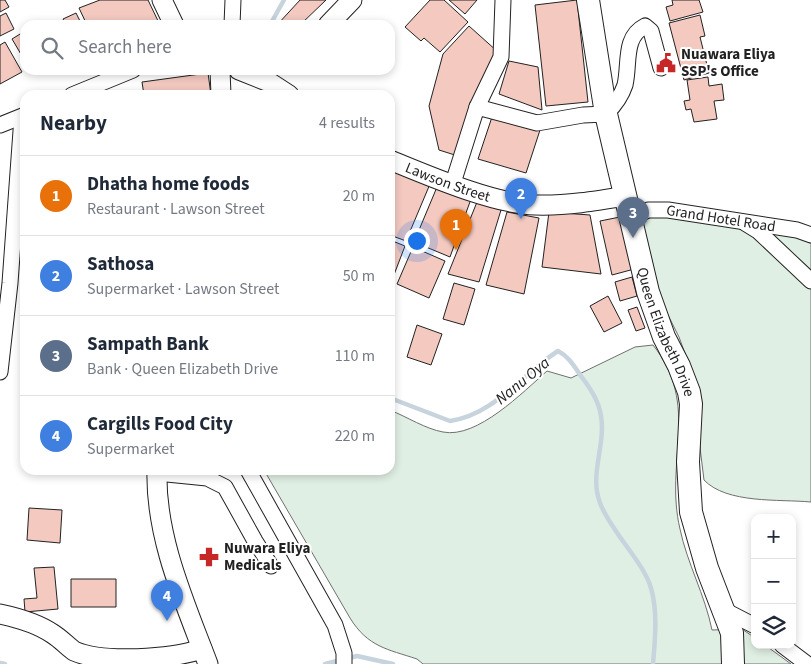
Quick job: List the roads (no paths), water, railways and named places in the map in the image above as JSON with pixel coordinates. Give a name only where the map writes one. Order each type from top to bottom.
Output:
[{"type":"highway","name":"Queen Elizabeth Drive","points":[[588,0],[606,114],[648,292],[657,320],[689,392],[691,404],[688,462],[691,512],[707,568],[732,633],[733,664]]},
{"type":"main road","points":[[162,0],[172,20]]},
{"type":"main road","points":[[333,20],[352,0]]},
{"type":"main road","points":[[220,75],[220,90]]},
{"type":"main road","points":[[265,75],[284,90]]},
{"type":"main road","points":[[284,75],[286,90]]},
{"type":"main road","name":"Lawson Street","points":[[395,162],[507,200],[534,205],[570,205],[626,196]]},
{"type":"main road","points":[[0,614],[44,628],[74,652],[96,658],[156,660],[205,658],[170,557],[158,498],[157,475]]},
{"type":"street","points":[[232,20],[233,0]]},
{"type":"street","points":[[453,183],[477,107],[501,57],[503,0]]},
{"type":"street","points":[[477,107],[537,122],[584,115],[606,114],[619,100],[625,84],[630,43],[639,29],[645,26],[651,31],[661,68]]},
{"type":"street","points":[[84,90],[120,75]]},
{"type":"street","points":[[0,125],[20,118]]},
{"type":"street","points":[[0,372],[20,164]]},
{"type":"street","name":"Grand Hotel Road","points":[[632,218],[648,210],[668,210],[797,230],[811,235]]},
{"type":"street","points":[[744,222],[758,232],[811,281]]},
{"type":"street","points":[[186,475],[207,478],[225,487],[255,541],[272,566]]},
{"type":"street","points":[[251,475],[329,613],[344,658]]},
{"type":"street","points":[[724,610],[751,624]]},
{"type":"street","points":[[787,649],[807,664]]},
{"type":"waterway","name":"Nanu Oya","points":[[273,20],[284,0]]},
{"type":"waterway","name":"Nanu Oya","points":[[395,400],[450,421],[480,411],[494,402],[558,351],[568,358],[591,390],[600,410],[602,427],[596,481],[600,503],[611,525],[641,567],[651,588],[655,616],[653,664]]},
{"type":"waterway","points":[[325,664],[357,656],[393,664]]},
{"type":"waterway","points":[[0,663],[5,664]]},
{"type":"place","name":"Nuawara Eliya SSP's Office","points":[[666,63]]},
{"type":"place","name":"Sathosa","points":[[521,219]]},
{"type":"place","name":"Sampath Bank","points":[[633,238]]},
{"type":"place","name":"Dhatha home foods","points":[[456,250]]},
{"type":"place","name":"Nuwara Eliya Medicals","points":[[209,557]]},
{"type":"place","name":"Cargills Food City","points":[[167,621]]}]
